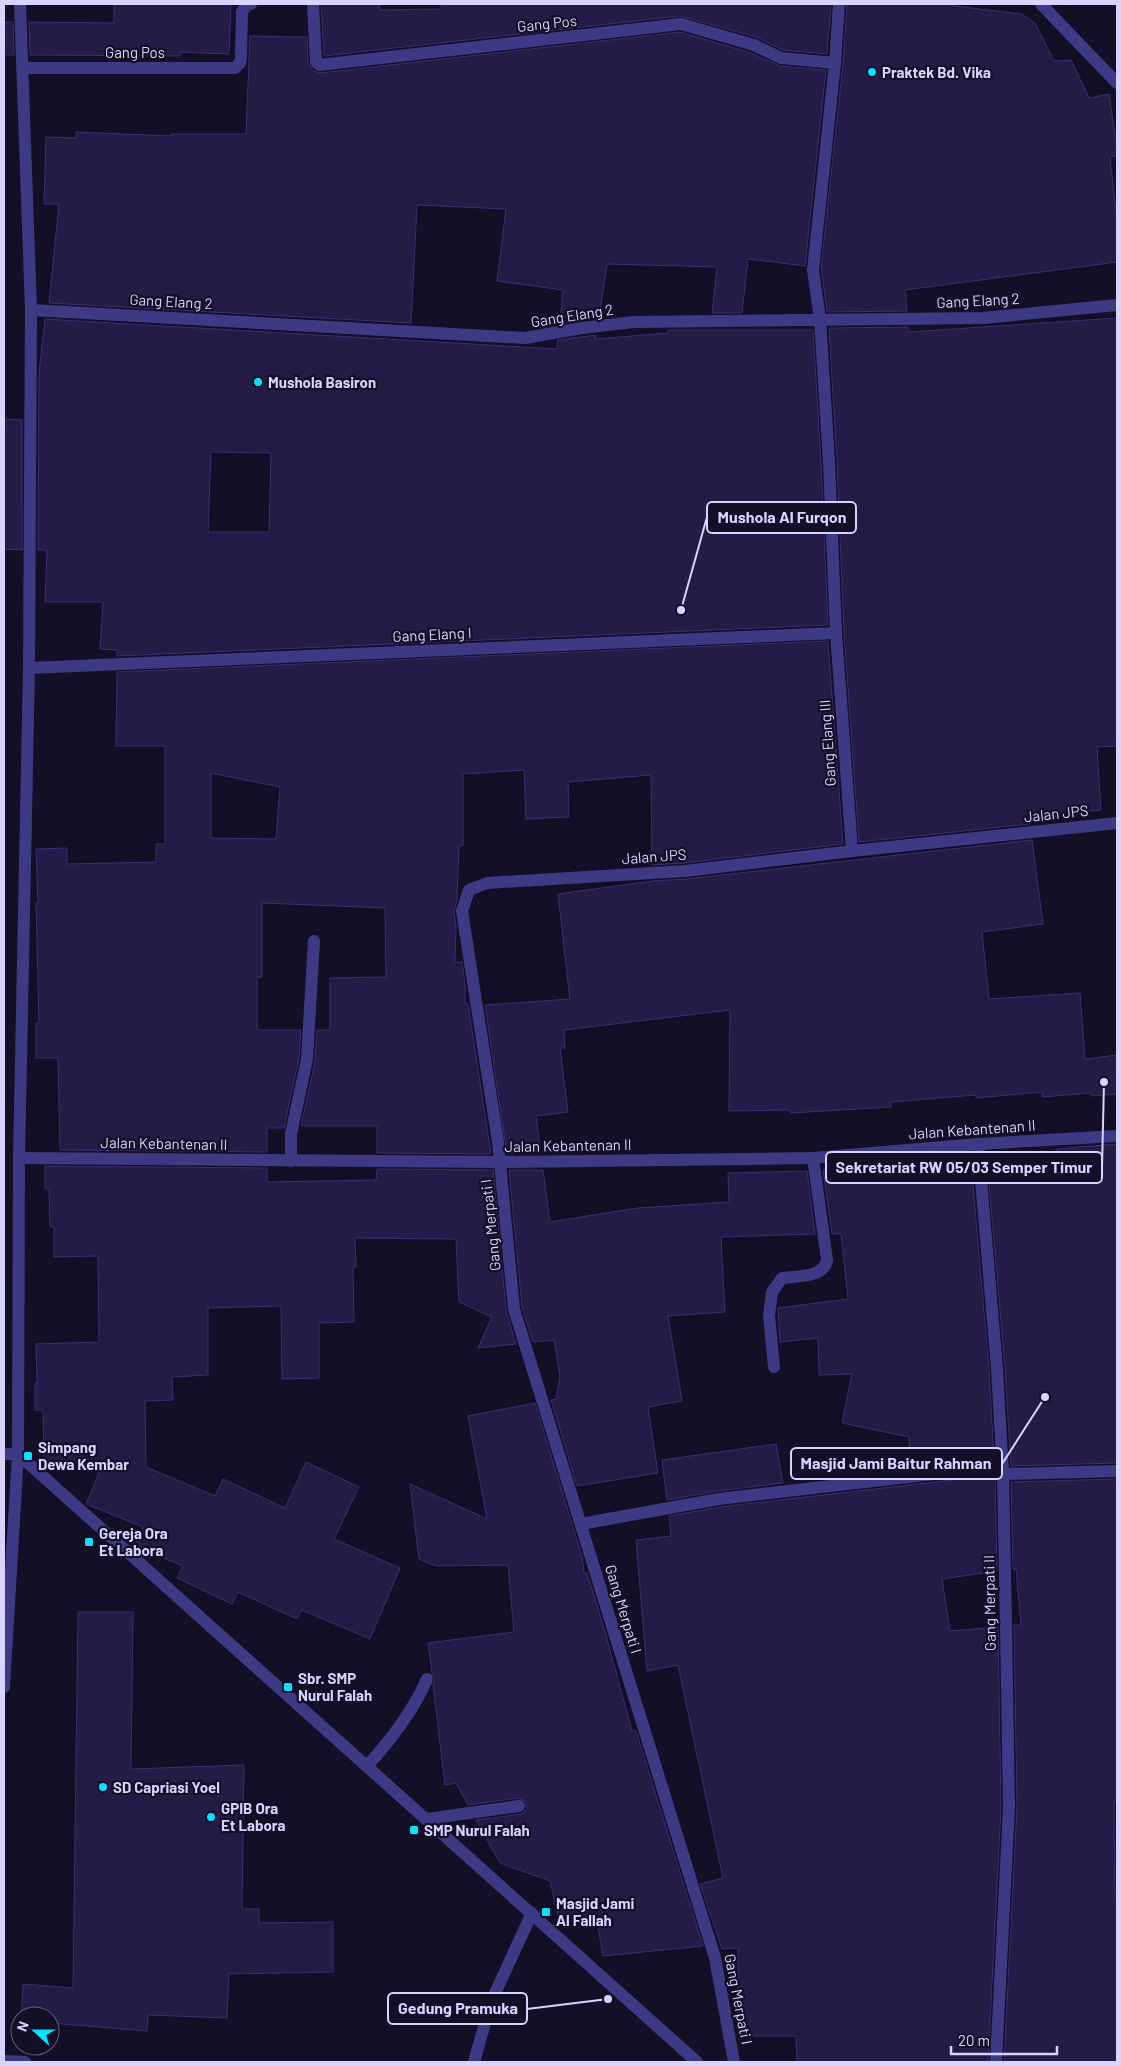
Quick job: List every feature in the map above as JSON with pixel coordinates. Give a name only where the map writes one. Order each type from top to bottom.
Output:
[{"type":"street","points":[[4,1687],[18,1454],[19,1158],[29,668],[31,310],[20,4]]},
{"type":"street","name":"Gang Pos","points":[[23,68],[234,68],[240,63],[241,57],[242,12],[247,4],[251,4]]},
{"type":"street","name":"Gang Pos","points":[[313,4],[316,62],[319,65],[681,24],[754,45],[781,58],[835,63]]},
{"type":"street","name":"Gang Elang III","points":[[839,4],[835,63],[813,270],[820,319],[829,462],[836,632],[852,851]]},
{"type":"street","points":[[1041,4],[1117,82]]},
{"type":"street","name":"Gang Elang 2","points":[[31,310],[525,338],[582,328],[633,322],[982,318],[1117,305]]},
{"type":"street","name":"Gang Elang I","points":[[29,668],[836,632]]},
{"type":"street","name":"Jalan JPS","points":[[500,1162],[462,911],[469,890],[487,883],[685,871],[1117,823]]},
{"type":"street","points":[[291,1161],[291,1134],[307,1059],[314,941]]},
{"type":"street","name":"Jalan Kebantenan II","points":[[19,1158],[500,1162],[813,1158],[978,1144],[1117,1136]]},
{"type":"street","name":"Gang Merpati II","points":[[978,1144],[997,1369],[1003,1470],[1008,1807],[996,2062]]},
{"type":"street","points":[[774,1367],[769,1315],[772,1292],[782,1278],[820,1273],[826,1266],[827,1260],[813,1158]]},
{"type":"street","name":"Gang Merpati I","points":[[500,1162],[514,1309],[715,1958],[734,2062]]},
{"type":"street","points":[[4,1454],[18,1454],[532,1913],[693,2061]]},
{"type":"street","points":[[581,1524],[719,1499],[1003,1470],[1117,1471]]},
{"type":"street","points":[[367,1766],[385,1746],[419,1698],[428,1679]]},
{"type":"street","points":[[426,1819],[519,1806]]},
{"type":"street","points":[[474,2062],[491,2002],[532,1913]]},
{"type":"street","points":[[4,2061],[26,2062]]},
{"type":"building","points":[[114,4],[231,4],[229,54],[180,52],[180,56],[30,55],[29,22],[114,23]]},
{"type":"building","points":[[321,4],[379,4],[380,10],[441,9],[441,4],[831,4],[827,54],[783,50],[756,37],[680,16],[324,56]]},
{"type":"building","points":[[847,4],[954,4],[954,6],[1022,14],[1035,23],[1054,61],[1071,60],[1089,98],[1109,94],[1117,148],[1117,156],[1110,157],[1117,223],[1117,262],[905,290],[907,311],[827,312],[821,268],[843,64]]},
{"type":"building","points":[[4,22],[13,22],[14,55],[4,55]]},
{"type":"building","points":[[680,32],[751,53],[780,66],[826,70],[805,266],[748,259],[742,313],[712,313],[717,267],[607,264],[599,318],[560,324],[563,290],[497,281],[506,209],[417,205],[411,323],[49,303],[59,204],[44,204],[46,137],[76,138],[76,132],[171,136],[171,134],[246,134],[250,36],[307,37],[308,63],[313,71],[320,73]]},
{"type":"building","points":[[1117,318],[1117,746],[1097,747],[1101,810],[1029,815],[1030,824],[859,842],[844,633],[829,328],[908,327],[909,332]]},
{"type":"building","points":[[45,319],[557,349],[558,340],[596,335],[595,339],[668,333],[668,330],[813,330],[828,625],[117,656],[117,650],[100,649],[103,602],[45,602],[47,550],[38,550],[39,373]],"holes":[[[211,452],[271,453],[269,532],[208,532]]]},
{"type":"building","points":[[4,419],[22,420],[22,550],[4,549]]},
{"type":"building","points":[[828,641],[843,844],[684,863],[652,865],[651,775],[568,782],[569,817],[526,819],[524,770],[463,774],[463,846],[459,845],[457,900],[454,912],[456,926],[455,962],[462,962],[465,1004],[468,1004],[491,1154],[377,1153],[377,1126],[301,1126],[315,1061],[317,1030],[330,1030],[330,978],[386,977],[385,908],[262,903],[262,977],[257,977],[257,1030],[301,1030],[299,1058],[284,1128],[267,1128],[267,1152],[60,1150],[58,1058],[36,1058],[36,1023],[39,1023],[36,849],[67,848],[67,864],[156,862],[156,844],[165,844],[165,746],[116,746],[117,672]],"holes":[[[211,773],[280,787],[276,839],[211,838]]]},
{"type":"building","points":[[1032,840],[1043,924],[982,932],[989,999],[1080,993],[1085,1059],[1117,1055],[1117,1094],[1092,1096],[1091,1093],[1042,1097],[1042,1092],[976,1098],[976,1095],[891,1102],[891,1107],[791,1113],[790,1110],[729,1111],[730,1010],[564,1030],[565,1048],[560,1048],[568,1112],[536,1116],[541,1153],[507,1154],[485,1005],[570,999],[558,894],[652,881],[686,879]]},
{"type":"building","points":[[1117,1144],[1117,1463],[1011,1466],[1005,1368],[987,1160],[1057,1154],[1056,1149]]},
{"type":"building","points":[[961,1154],[962,1162],[971,1161],[989,1370],[994,1459],[910,1469],[909,1437],[842,1423],[852,1374],[819,1375],[818,1338],[780,1342],[778,1308],[848,1299],[841,1234],[832,1234],[823,1170]]},
{"type":"building","points":[[45,1166],[267,1168],[267,1182],[376,1180],[377,1169],[493,1170],[506,1310],[516,1344],[478,1348],[492,1317],[459,1302],[456,1239],[355,1238],[356,1267],[353,1267],[354,1322],[319,1323],[319,1378],[282,1379],[281,1306],[208,1308],[208,1375],[172,1377],[173,1400],[145,1401],[146,1467],[215,1496],[223,1479],[285,1508],[306,1462],[359,1487],[334,1539],[400,1568],[370,1639],[302,1610],[297,1619],[238,1592],[232,1604],[177,1578],[183,1566],[135,1546],[143,1527],[86,1504],[103,1463],[44,1464],[43,1410],[35,1410],[35,1383],[37,1383],[36,1344],[99,1342],[98,1256],[54,1257],[54,1227],[50,1227],[49,1189],[45,1189]]},
{"type":"building","points":[[509,1170],[543,1170],[550,1222],[638,1208],[729,1202],[728,1173],[807,1171],[815,1234],[721,1237],[725,1312],[668,1316],[682,1401],[648,1407],[658,1473],[577,1486],[551,1400],[556,1399],[560,1377],[554,1340],[533,1342],[522,1307]]},
{"type":"building","points":[[535,1403],[582,1556],[584,1573],[587,1573],[604,1628],[632,1731],[636,1731],[703,1946],[603,1956],[596,1915],[559,1920],[550,1881],[500,1863],[476,1820],[521,1814],[527,1809],[525,1801],[518,1798],[468,1805],[456,1783],[445,1785],[433,1685],[435,1678],[432,1673],[428,1643],[514,1632],[508,1565],[436,1566],[419,1559],[410,1484],[487,1519],[468,1416]]},
{"type":"building","points":[[776,1444],[783,1483],[718,1491],[667,1500],[662,1460]]},
{"type":"building","points":[[995,1475],[997,1571],[942,1579],[950,1631],[998,1627],[1001,1807],[988,2062],[797,2062],[796,2036],[738,2036],[738,1948],[722,1949],[700,1884],[723,1878],[678,1665],[647,1671],[636,1540],[671,1536],[669,1516],[720,1507]]},
{"type":"building","points":[[1117,1479],[1117,1801],[1114,1801],[1115,1898],[1117,1897],[1117,2062],[1004,2062],[1017,1807],[1014,1625],[1021,1625],[1016,1569],[1013,1569],[1011,1482]]},
{"type":"building","points":[[78,1612],[133,1612],[131,1769],[244,1765],[242,1909],[259,1909],[259,1923],[333,1922],[333,1972],[229,1974],[227,2018],[148,2015],[147,2031],[60,2024],[60,2006],[22,2006],[23,1984],[73,1988]]},
{"type":"place","name":"Praktek Bd. Vika","points":[[872,72]]},
{"type":"place","name":"Mushola Basiron","points":[[258,382]]},
{"type":"place","name":"Mushola Al Furqon","points":[[681,610]]},
{"type":"place","name":"Sekretariat RW 05/03 Semper Timur","points":[[1104,1082]]},
{"type":"place","name":"Masjid Jami Baitur Rahman","points":[[1045,1397]]},
{"type":"place","name":"Simpang Dewa Kembar","points":[[28,1456]]},
{"type":"place","name":"Gereja Ora Et Labora","points":[[89,1542]]},
{"type":"place","name":"Sbr. SMP Nurul Falah","points":[[288,1687]]},
{"type":"place","name":"SD Capriasi Yoel","points":[[103,1787]]},
{"type":"place","name":"GPIB Ora Et Labora","points":[[211,1817]]},
{"type":"place","name":"SMP Nurul Falah","points":[[414,1830]]},
{"type":"place","name":"Masjid Jami Al Fallah","points":[[546,1912]]},
{"type":"place","name":"Gedung Pramuka","points":[[608,1999]]}]
